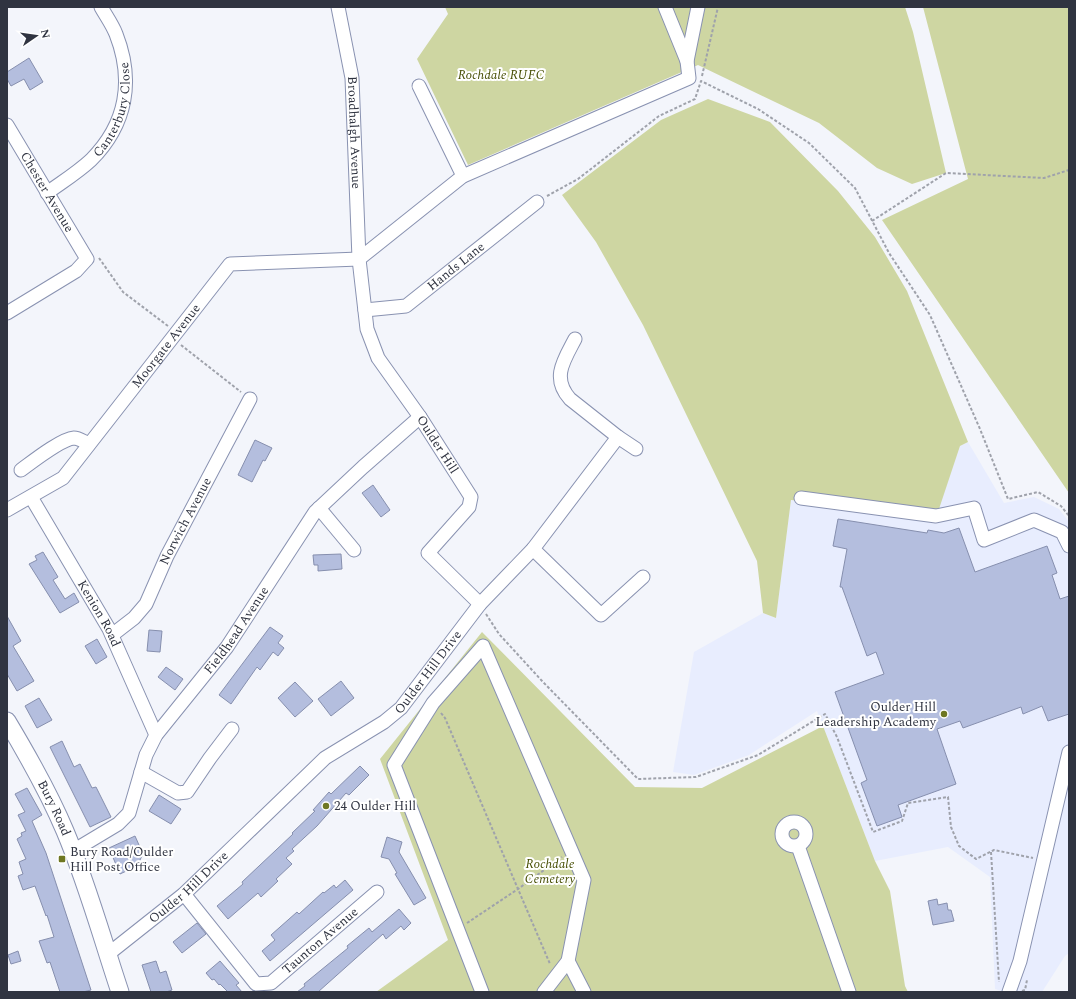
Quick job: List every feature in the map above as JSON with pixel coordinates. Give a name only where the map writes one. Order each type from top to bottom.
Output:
[{"type":"main road","name":"Bury Road","points":[[7,720],[47,792],[73,851],[96,916],[107,955],[120,992]]},
{"type":"street","name":"Canterbury Close","points":[[47,193],[73,175],[91,159],[110,136],[121,111],[126,84],[124,60],[115,33],[101,7]]},
{"type":"street","name":"Broadhalgh Avenue","points":[[338,7],[352,78],[359,259]]},
{"type":"street","points":[[359,259],[463,176],[695,80],[665,7]]},
{"type":"street","points":[[688,7],[694,24]]},
{"type":"street","points":[[687,61],[698,7]]},
{"type":"street","points":[[419,86],[463,176]]},
{"type":"street","name":"Chester Avenue","points":[[7,125],[87,259]]},
{"type":"street","name":"Hands Lane","points":[[366,310],[406,306],[537,202]]},
{"type":"street","points":[[7,313],[76,271],[87,259]]},
{"type":"street","name":"Oulder Hill","points":[[359,259],[367,329],[378,358],[420,417],[471,497],[469,507],[428,553],[480,604]]},
{"type":"street","name":"Moorgate Avenue","points":[[7,510],[63,478],[230,264],[359,259]]},
{"type":"street","points":[[575,339],[561,366],[561,384],[564,392],[570,399],[618,437],[636,449]]},
{"type":"street","name":"Norwich Avenue","points":[[112,635],[134,618],[146,604],[168,556],[250,399]]},
{"type":"street","name":"Fieldhead Avenue","points":[[73,851],[118,824],[129,813],[146,755],[156,735],[227,647],[315,512],[420,417]]},
{"type":"street","name":"Oulder Hill Drive","points":[[107,955],[184,894],[324,758],[384,722],[401,708],[480,604],[533,550],[618,437]]},
{"type":"street","points":[[21,470],[68,440],[78,439],[89,444]]},
{"type":"street","name":"Kenion Road","points":[[32,497],[112,635],[156,735]]},
{"type":"street","points":[[801,498],[936,516],[974,508],[984,540],[1034,520],[1062,532],[1069,546]]},
{"type":"street","points":[[319,508],[354,550]]},
{"type":"street","points":[[533,550],[601,615],[643,577]]},
{"type":"street","points":[[482,992],[394,765],[433,704],[483,646],[584,880],[568,961],[544,992]]},
{"type":"street","points":[[141,772],[178,793],[182,794],[187,792],[232,729]]},
{"type":"street","points":[[1004,989],[1020,962],[1067,771],[1069,752]]},
{"type":"street","points":[[798,846],[849,992]]},
{"type":"street","name":"Taunton Avenue","points":[[184,894],[256,984],[271,983],[377,892]]},
{"type":"street","points":[[568,961],[584,992]]},
{"type":"street","points":[[556,977],[577,978]]},
{"type":"path","points":[[537,202],[578,179],[659,116],[696,99],[695,80],[718,7]]},
{"type":"path","points":[[695,80],[758,109],[809,144],[855,188],[889,253],[930,315],[980,429],[1008,499],[1038,492],[1061,506],[1069,516]]},
{"type":"path","points":[[872,221],[946,172],[1044,178],[1069,170]]},
{"type":"path","points":[[87,259],[99,257],[123,292],[250,399]]},
{"type":"path","points":[[480,604],[499,634],[543,682],[638,779],[696,777],[758,755],[825,714],[837,737],[873,832],[902,821],[908,803],[948,797],[951,827],[959,846],[976,859],[994,850],[1044,860]]},
{"type":"path","points":[[433,704],[445,718],[556,977]]},
{"type":"path","points":[[458,929],[518,889],[571,850]]},
{"type":"path","points":[[991,852],[1004,989]]},
{"type":"shaded area","name":"Oulder Hill Leadership Academy","points":[[968,442],[1004,503],[1034,497],[1059,509],[1069,522],[1069,953],[1065,956],[1042,992],[1005,992],[995,989],[990,877],[948,847],[875,861],[817,711],[749,755],[694,775],[673,772],[694,652],[763,613],[776,618],[791,500],[935,518],[960,446]]},
{"type":"green space","name":"Rochdale RUFC","points":[[445,7],[905,7],[913,32],[946,173],[912,184],[877,168],[819,123],[698,65],[468,165],[417,59],[448,14]]},
{"type":"green space","points":[[923,7],[1069,7],[1069,493],[882,220],[968,179]]},
{"type":"green space","points":[[708,99],[770,122],[838,191],[875,237],[907,291],[968,442],[960,446],[936,518],[791,500],[776,618],[763,613],[757,561],[643,325],[596,242],[562,195],[661,120]]},
{"type":"green space","name":"Rochdale Cemetery","points":[[482,632],[635,787],[702,788],[823,726],[875,861],[890,891],[905,986],[908,992],[376,992],[448,940],[380,759]]},
{"type":"building","points":[[29,58],[43,82],[30,90],[24,79],[11,86],[7,79],[7,72]]},
{"type":"building","points":[[255,440],[272,448],[265,461],[263,460],[252,482],[238,475]]},
{"type":"building","points":[[373,485],[390,510],[381,517],[362,493]]},
{"type":"building","points":[[838,519],[927,533],[928,530],[944,533],[959,528],[975,572],[1047,546],[1057,573],[1052,575],[1060,599],[1069,596],[1069,714],[1048,721],[1042,706],[1023,714],[1021,707],[963,728],[960,721],[937,729],[956,784],[898,805],[902,817],[877,826],[861,783],[867,780],[835,692],[884,674],[876,652],[867,656],[842,587],[840,587],[847,549],[833,546]]},
{"type":"building","points":[[43,552],[58,577],[53,580],[65,599],[74,593],[79,602],[60,613],[29,564],[37,560],[35,556]]},
{"type":"building","points":[[341,554],[342,569],[318,571],[318,565],[314,565],[313,555]]},
{"type":"building","points":[[7,616],[21,641],[13,646],[34,681],[17,691],[7,674]]},
{"type":"building","points":[[270,627],[283,636],[278,643],[284,648],[278,656],[273,652],[260,670],[257,667],[231,704],[219,695]]},
{"type":"building","points":[[149,630],[162,631],[160,652],[147,651]]},
{"type":"building","points":[[97,639],[107,657],[96,664],[85,646]]},
{"type":"building","points":[[166,667],[183,679],[175,690],[158,677]]},
{"type":"building","points":[[341,681],[354,698],[331,716],[318,699]]},
{"type":"building","points":[[295,682],[313,701],[295,717],[278,698]]},
{"type":"building","points":[[39,698],[52,720],[37,728],[25,706]]},
{"type":"building","points":[[62,741],[74,767],[80,764],[92,788],[96,787],[111,817],[90,827],[50,747]]},
{"type":"building","points":[[360,766],[369,775],[349,795],[346,793],[317,826],[292,849],[294,851],[286,858],[292,864],[276,879],[278,881],[261,897],[258,893],[228,919],[217,906],[243,884],[242,882],[293,834],[292,833],[315,811],[313,810],[329,792],[331,794]]},
{"type":"building","points":[[27,788],[42,815],[32,821],[46,853],[91,990],[83,992],[60,992],[50,962],[47,963],[39,941],[54,937],[47,915],[46,916],[35,886],[23,890],[18,876],[23,874],[19,862],[26,859],[17,839],[22,836],[21,833],[26,831],[18,815],[25,812],[15,794]]},
{"type":"building","points":[[159,795],[181,809],[171,824],[149,811]]},
{"type":"building","points":[[135,836],[143,854],[137,866],[120,874],[109,848]]},
{"type":"building","points":[[387,837],[402,842],[399,852],[426,898],[414,905],[395,874],[397,873],[389,859],[381,857]]},
{"type":"building","points":[[345,880],[353,890],[270,961],[262,951],[275,940],[271,935],[297,912],[299,914],[323,892],[324,893],[334,885],[336,888]]},
{"type":"building","points":[[937,899],[938,905],[947,903],[948,910],[951,910],[954,921],[933,925],[928,901]]},
{"type":"building","points":[[399,909],[411,923],[404,930],[401,926],[386,939],[383,934],[318,992],[297,992],[305,986],[304,984],[348,948],[347,946],[369,928],[372,932]]},
{"type":"building","points":[[197,923],[206,934],[182,953],[173,942]]},
{"type":"building","points":[[18,951],[21,961],[11,964],[8,955]]},
{"type":"building","points":[[156,961],[160,973],[166,971],[172,990],[166,992],[151,992],[142,965]]},
{"type":"building","points":[[220,961],[239,983],[236,985],[242,992],[228,992],[214,979],[212,980],[206,973]]},
{"type":"place","name":"Oulder Hill Leadership Academy","points":[[944,714]]},
{"type":"place","name":"24 Oulder Hill","points":[[326,806]]},
{"type":"place","name":"Bury Road/Oulder Hill Post Office","points":[[62,859]]}]
